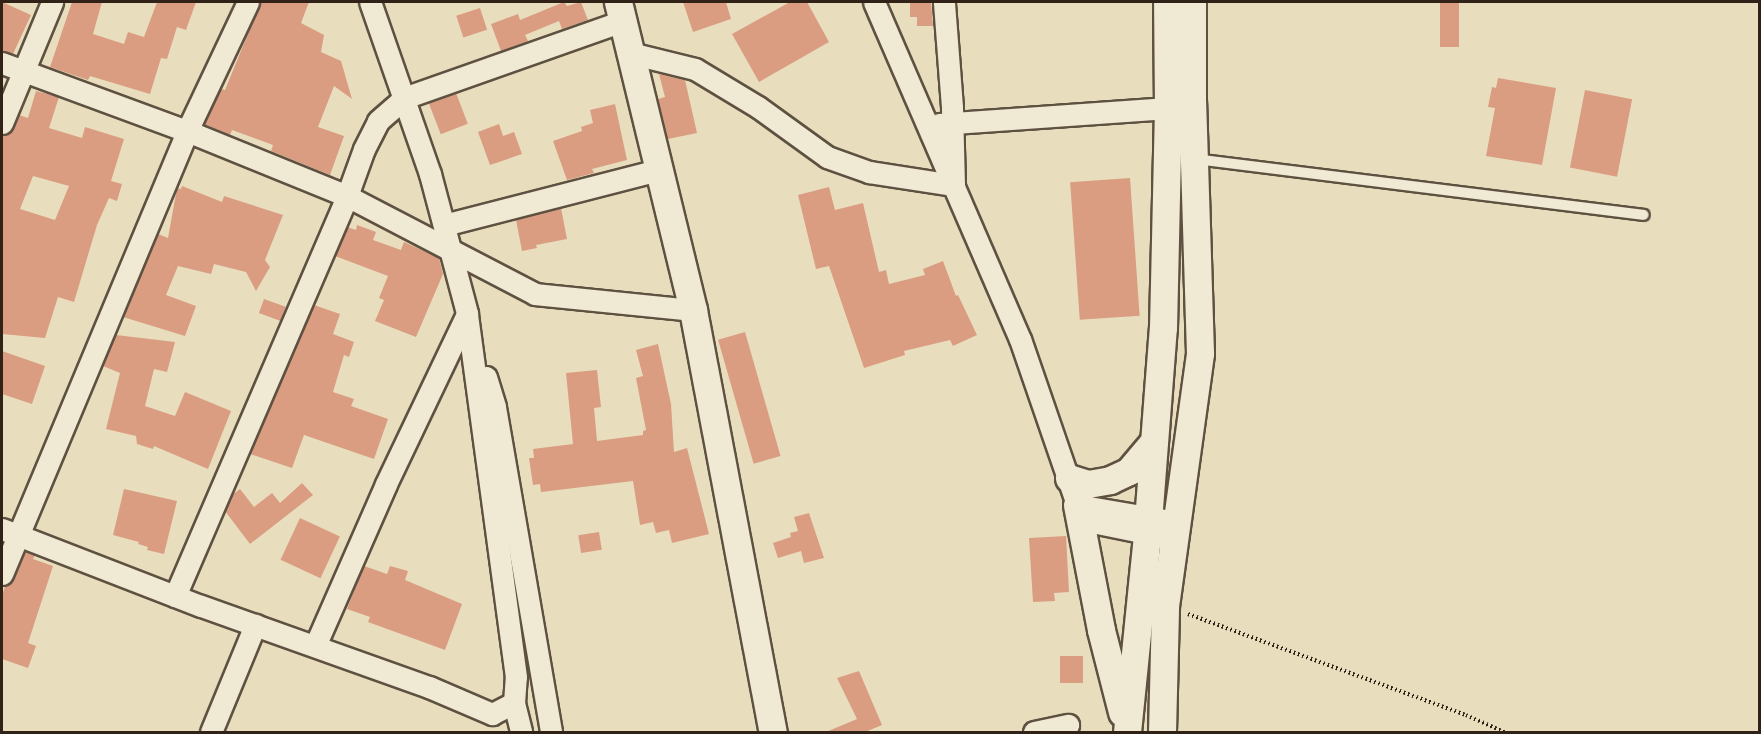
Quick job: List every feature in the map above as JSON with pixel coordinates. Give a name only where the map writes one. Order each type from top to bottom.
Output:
[{"type":"street","points":[[2,123],[52,2]]},
{"type":"street","points":[[2,574],[10,533],[187,131],[248,2]]},
{"type":"street","points":[[370,2],[430,174],[495,407],[551,732]]},
{"type":"street","points":[[874,2],[1020,339],[1069,478],[1077,505],[1101,630],[1127,731]]},
{"type":"street","points":[[944,2],[954,185]]},
{"type":"street","points":[[1127,731],[1163,328],[1168,108],[1167,2]]},
{"type":"street","points":[[1162,732],[1165,606],[1200,353],[1192,2]]},
{"type":"street","points":[[175,596],[347,196],[364,149],[378,121],[404,98],[620,11],[693,310],[773,732]]},
{"type":"street","points":[[630,53],[695,69],[758,107],[827,157],[869,172],[954,185]]},
{"type":"street","points":[[2,63],[187,131],[347,196],[534,294],[693,310]]},
{"type":"street","points":[[927,123],[952,124],[1059,114],[1168,108]]},
{"type":"street","points":[[444,225],[658,170]]},
{"type":"street","points":[[315,646],[386,484],[467,313]]},
{"type":"street","points":[[467,313],[516,677],[514,703],[521,732]]},
{"type":"street","points":[[1069,478],[1088,484],[1110,480],[1129,471],[1154,441]]},
{"type":"street","points":[[1077,505],[1097,523],[1176,530]]},
{"type":"street","points":[[10,533],[175,596],[429,687],[492,714],[514,703]]},
{"type":"street","points":[[211,732],[255,625]]},
{"type":"street","points":[[1034,732],[1068,725]]},
{"type":"lane","points":[[1194,159],[1644,215]]},
{"type":"path","points":[[1165,606],[1466,715],[1504,732]]},
{"type":"building","points":[[2,2],[31,15],[13,54],[2,51]]},
{"type":"building","points":[[72,2],[102,2],[93,34],[124,44],[128,32],[144,37],[157,2],[196,2],[186,30],[177,27],[167,59],[161,58],[150,94],[90,76],[88,80],[50,67]]},
{"type":"building","points":[[261,2],[309,2],[301,23],[324,35],[321,52],[341,61],[352,99],[334,86],[318,127],[344,136],[330,175],[271,151],[273,145],[232,130],[230,135],[204,124],[221,89],[225,90]]},
{"type":"building","points":[[564,2],[567,6],[581,2],[588,20],[562,29],[559,21],[525,35],[528,41],[501,51],[491,24],[518,14],[520,20]]},
{"type":"building","points":[[683,2],[726,2],[731,19],[693,32]]},
{"type":"building","points":[[790,2],[807,2],[829,42],[759,82],[732,34]]},
{"type":"building","points":[[910,2],[931,2],[933,26],[917,26],[917,17],[910,17]]},
{"type":"building","points":[[1440,2],[1459,2],[1459,47],[1440,47]]},
{"type":"building","points":[[480,8],[487,30],[463,38],[456,16]]},
{"type":"building","points":[[659,74],[685,80],[697,133],[668,139],[658,99],[665,97]]},
{"type":"building","points":[[1498,78],[1556,88],[1542,165],[1486,156],[1495,108],[1488,107],[1492,87],[1496,88]]},
{"type":"building","points":[[1585,90],[1632,99],[1617,177],[1570,168]]},
{"type":"building","points":[[36,91],[59,97],[49,128],[82,138],[85,127],[124,139],[111,181],[122,184],[117,201],[109,198],[97,225],[74,302],[58,297],[45,338],[2,334],[2,135],[10,133],[19,115],[28,118]],"holes":[[[33,176],[69,186],[55,220],[20,209]]]},
{"type":"building","points":[[456,93],[468,124],[441,134],[429,103]]},
{"type":"building","points":[[615,104],[627,160],[592,169],[594,173],[567,180],[553,141],[582,131],[581,127],[593,123],[590,110]]},
{"type":"building","points":[[499,124],[503,136],[514,132],[522,154],[490,165],[478,132]]},
{"type":"building","points":[[1130,178],[1140,316],[1080,320],[1070,182]]},
{"type":"building","points":[[182,186],[222,202],[224,196],[283,215],[265,260],[270,267],[256,291],[246,272],[214,264],[211,274],[178,266],[166,295],[196,306],[185,336],[123,317],[158,234],[168,238],[177,188],[181,189]]},
{"type":"building","points":[[829,187],[835,210],[863,203],[879,272],[886,270],[889,284],[925,275],[923,269],[943,261],[956,296],[958,295],[977,335],[953,346],[950,340],[904,351],[905,355],[864,368],[829,266],[816,269],[798,195]]},
{"type":"building","points":[[561,208],[567,239],[536,245],[537,248],[522,251],[516,220]]},
{"type":"building","points":[[357,225],[376,232],[373,240],[401,250],[404,242],[439,258],[443,274],[416,337],[375,321],[384,300],[379,298],[388,276],[335,256],[347,227],[356,230]]},
{"type":"building","points":[[264,299],[286,307],[280,321],[259,313]]},
{"type":"building","points":[[314,305],[340,314],[333,334],[354,342],[349,357],[344,355],[333,392],[354,399],[351,406],[388,419],[374,459],[304,435],[292,468],[250,454]]},
{"type":"building","points":[[745,332],[781,456],[754,464],[718,340]]},
{"type":"building","points":[[116,335],[175,342],[167,372],[154,369],[145,406],[175,416],[185,392],[231,411],[208,469],[154,446],[153,449],[137,444],[136,436],[106,429],[120,373],[103,366]]},
{"type":"building","points":[[658,344],[671,404],[674,452],[687,448],[709,534],[672,543],[669,530],[656,533],[653,522],[640,525],[633,481],[541,492],[540,484],[533,485],[529,458],[534,458],[533,449],[573,444],[566,373],[597,370],[601,407],[594,408],[597,441],[643,435],[643,431],[646,430],[636,378],[643,376],[636,350]]},
{"type":"building","points":[[2,351],[45,366],[32,404],[2,394]]},
{"type":"building","points":[[302,483],[313,495],[250,544],[225,511],[232,495],[240,489],[254,507],[272,493],[280,503]]},
{"type":"building","points":[[124,489],[177,501],[164,554],[147,550],[148,547],[138,544],[139,542],[113,535]]},
{"type":"building","points":[[809,513],[824,558],[804,563],[801,551],[778,558],[773,543],[791,537],[790,533],[798,531],[794,517]]},
{"type":"building","points":[[300,518],[340,537],[320,578],[281,560]]},
{"type":"building","points":[[599,532],[602,550],[581,553],[578,535]]},
{"type":"building","points":[[1066,536],[1069,592],[1054,593],[1055,601],[1033,602],[1029,538]]},
{"type":"building","points":[[25,552],[35,555],[33,559],[53,566],[28,643],[36,646],[28,668],[2,659],[2,596],[5,586],[14,579]]},
{"type":"building","points":[[364,566],[387,574],[390,566],[408,571],[405,580],[462,604],[445,650],[368,622],[370,617],[347,609]]},
{"type":"building","points":[[1060,656],[1083,656],[1083,683],[1060,683]]},
{"type":"building","points":[[859,671],[882,725],[865,732],[826,732],[857,719],[837,678]]}]
